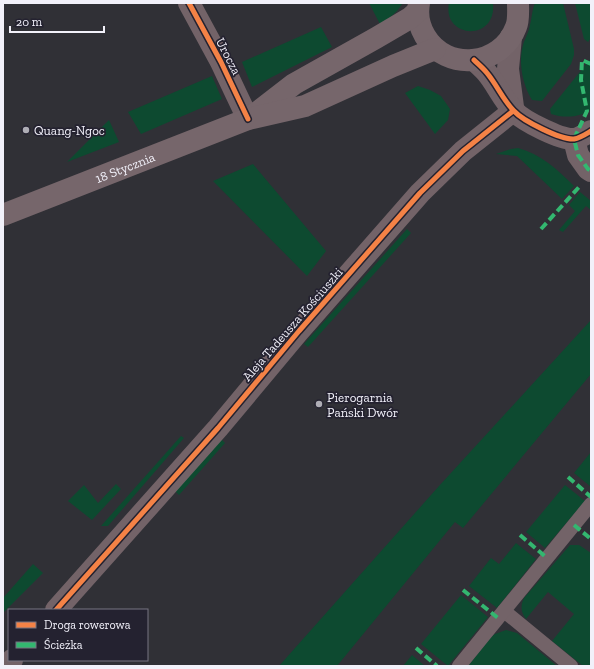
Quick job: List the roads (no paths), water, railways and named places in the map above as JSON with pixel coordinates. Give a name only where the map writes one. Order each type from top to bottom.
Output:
[{"type":"main road","points":[[418,7],[419,22],[422,32],[435,49],[446,56],[457,60],[470,61],[481,59],[492,54],[505,45],[516,27],[519,5]]},
{"type":"main road","name":"18 Stycznia","points":[[248,119],[294,84],[410,18],[418,7]]},
{"type":"main road","name":"18 Stycznia","points":[[3,215],[248,119],[305,106],[393,66],[435,49]]},
{"type":"street","name":"Urocza","points":[[189,3],[221,62],[248,119]]},
{"type":"street","points":[[511,37],[508,69],[513,110]]},
{"type":"street","points":[[474,60],[486,73],[513,110],[520,116],[536,126],[559,136],[583,135],[578,155],[591,171]]},
{"type":"street","name":"Aleja Tadeusza Kościuszki","points":[[57,609],[218,428],[420,193],[463,151],[513,110]]},
{"type":"lane","points":[[458,666],[591,504]]},
{"type":"lane","points":[[504,611],[571,666]]},
{"type":"place","name":"Quang-Ngoc","points":[[26,130]]},
{"type":"place","name":"Pierogarnia Pański Dwór","points":[[319,404]]}]
